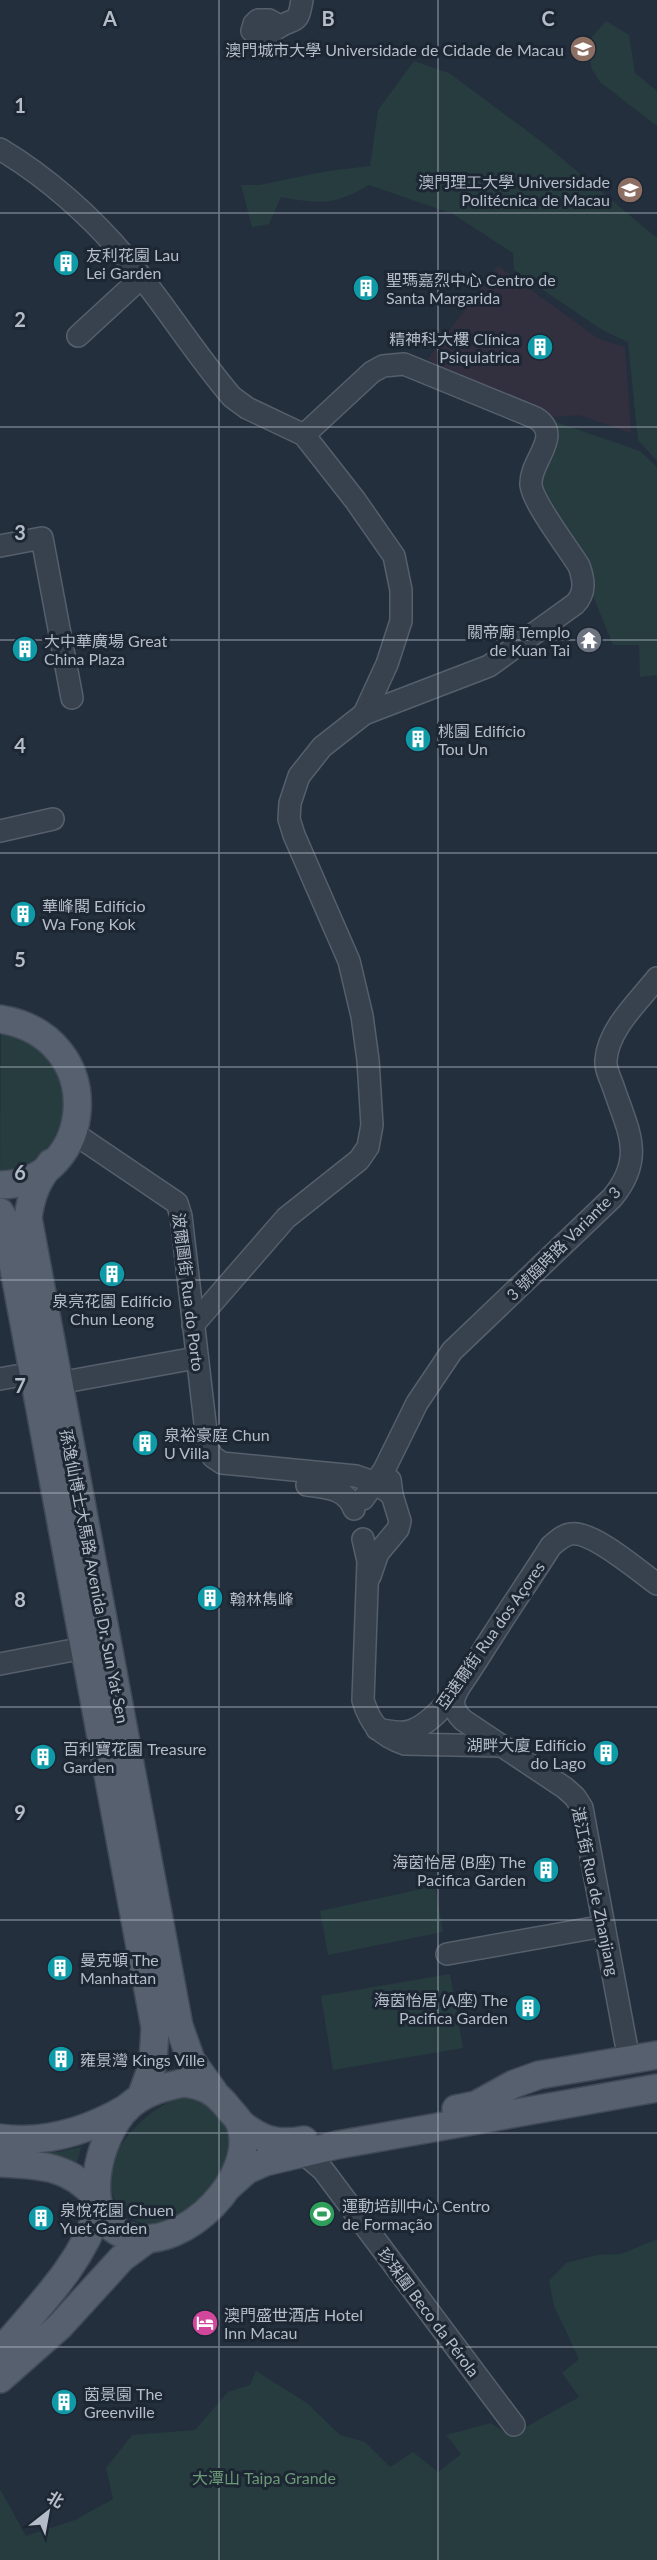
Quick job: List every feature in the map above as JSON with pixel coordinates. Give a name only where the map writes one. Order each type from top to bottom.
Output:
[{"type":"main road","points":[[0,1005],[10,1016],[27,1026]]},
{"type":"main road","points":[[0,1019],[27,1026]]},
{"type":"main road","name":"孫逸仙博士大馬路 Avenida Dr. Sun Yat Sen","points":[[27,1026],[49,1039],[70,1067],[76,1084],[78,1103],[72,1132],[63,1151],[38,1179],[30,1198],[28,1218],[179,2026],[191,2060],[214,2092]]},
{"type":"main road","points":[[0,1185],[22,1181],[51,1163]]},
{"type":"main road","name":"孫逸仙博士大馬路 Avenida Dr. Sun Yat Sen","points":[[0,1212],[5,1221],[155,2026],[153,2064],[134,2102]]},
{"type":"main road","points":[[0,2138],[37,2139],[69,2134],[99,2123],[154,2091],[183,2083],[200,2085],[214,2092],[239,2122],[271,2142],[287,2143],[466,2108],[514,2084],[539,2075],[657,2055]]},
{"type":"main road","points":[[629,2060],[636,2077],[657,2081]]},
{"type":"main road","points":[[0,2352],[31,2335],[60,2326],[122,2258],[145,2241],[174,2233],[191,2224],[204,2215],[236,2178],[265,2162],[313,2162],[337,2145],[657,2088]]},
{"type":"main road","points":[[0,2379],[31,2335],[78,2258],[93,2228],[98,2202],[96,2181],[98,2166],[115,2125],[134,2102]]},
{"type":"main road","points":[[222,2195],[242,2154],[239,2122]]},
{"type":"main road","points":[[0,2163],[53,2168],[70,2174],[87,2186],[110,2224],[125,2236],[145,2241]]},
{"type":"street","points":[[280,26],[291,24],[299,15],[302,0]]},
{"type":"street","points":[[0,149],[35,171],[100,230],[141,278],[232,397],[247,408],[304,435],[355,500],[394,556],[401,590],[401,621],[387,664],[364,714]]},
{"type":"street","points":[[78,336],[141,278]]},
{"type":"street","points":[[193,1325],[286,1218],[359,1160],[371,1138],[368,1060],[355,982],[349,961],[289,819],[292,792],[299,776],[317,752],[338,732],[364,714],[489,666],[565,613],[580,599],[583,592],[583,575],[579,566],[533,492],[532,472],[548,439],[546,426],[536,418],[404,364],[383,366],[372,372],[304,435]]},
{"type":"street","points":[[0,546],[42,538],[72,698]]},
{"type":"street","points":[[0,831],[53,819]]},
{"type":"street","name":"3 號臨時路 Variante 3","points":[[380,1488],[417,1403],[452,1351],[612,1198],[628,1175],[633,1157],[630,1137],[606,1061],[615,1032],[657,978]]},
{"type":"street","points":[[72,1132],[163,1194]]},
{"type":"street","name":"波爾圖街 Rua do Porto","points":[[163,1194],[177,1203],[181,1216],[208,1449],[213,1457],[222,1463],[356,1476],[377,1474],[380,1488],[345,1495],[329,1488],[215,1473],[204,1462],[175,1220],[163,1194]]},
{"type":"street","points":[[59,1383],[190,1359]]},
{"type":"street","points":[[0,1379],[33,1373]]},
{"type":"street","points":[[380,1488],[400,1521],[393,1536],[387,1540],[370,1542],[363,1539],[352,1522],[380,1488]]},
{"type":"street","name":"亞速爾街 Rua dos Açores","points":[[377,1729],[396,1733],[412,1731],[447,1702],[551,1546],[561,1538],[573,1533],[587,1536],[657,1584]]},
{"type":"street","points":[[363,1539],[368,1561],[363,1700],[368,1716],[377,1729],[390,1739],[405,1744],[502,1746]]},
{"type":"street","points":[[368,1586],[375,1562],[387,1540]]},
{"type":"street","points":[[0,1664],[84,1648]]},
{"type":"street","name":"湛江街 Rua de Zhanjiang","points":[[464,1679],[455,1694],[453,1704],[456,1713],[576,1797],[582,1808],[629,2060]]},
{"type":"street","points":[[447,1954],[604,1926]]},
{"type":"street","name":"珍珠圍 Beco da Pérola","points":[[313,2162],[514,2425]]},
{"type":"shaded area","name":"精神科大樓 Clínica Psiquiatrica","points":[[498,266],[599,339],[625,347],[631,433],[579,415],[555,417],[455,376],[428,359]]},
{"type":"green space","points":[[606,21],[629,35],[635,73],[657,91],[657,126],[600,82],[592,69],[586,44]]},
{"type":"green space","points":[[414,61],[449,73],[542,142],[657,238],[657,461],[638,440],[628,342],[602,330],[514,270],[513,253],[453,214],[369,185],[346,197],[326,202],[281,197],[269,224],[252,227],[241,185],[259,185],[328,171],[370,166],[378,110]]},
{"type":"green space","points":[[550,420],[640,451],[657,467],[657,675],[640,677],[639,645],[613,645],[589,586],[538,496]]},
{"type":"green space","points":[[1,1032],[35,1045],[54,1064],[62,1083],[64,1103],[60,1123],[52,1141],[39,1156],[21,1166],[0,1171]]},
{"type":"green space","points":[[435,1886],[443,1932],[328,1955],[320,1911]]},
{"type":"green space","points":[[450,1974],[463,2048],[333,2070],[321,1996]]},
{"type":"green space","points":[[187,2095],[204,2101],[224,2121],[230,2137],[229,2152],[213,2183],[186,2211],[171,2220],[156,2224],[141,2223],[122,2210],[111,2187],[111,2170],[117,2153],[127,2137],[141,2122],[156,2110]]},
{"type":"green space","points":[[0,2145],[58,2152],[81,2147],[75,2169]]},
{"type":"green space","name":"大潭山 Taipa Grande","points":[[657,2239],[657,2560],[0,2560],[0,2489],[26,2536],[75,2520],[113,2499],[106,2468],[132,2435],[195,2430],[228,2392],[250,2385],[256,2371],[307,2403],[340,2435],[365,2442],[390,2467],[413,2452],[438,2472],[461,2454],[446,2435],[491,2423],[510,2436],[579,2397],[562,2373],[579,2359],[554,2306],[549,2281],[566,2263],[597,2255],[621,2254]]},
{"type":"place","name":"澳門城市大學 Universidade de Cidade de Macau","points":[[583,49]]},
{"type":"place","name":"澳門理工大學 Universidade Politécnica de Macau","points":[[630,190]]},
{"type":"place","name":"友利花園 Lau Lei Garden","points":[[66,263]]},
{"type":"place","name":"聖瑪嘉烈中心 Centro de Santa Margarida","points":[[366,288]]},
{"type":"place","name":"精神科大樓 Clínica Psiquiatrica","points":[[540,347]]},
{"type":"place","name":"關帝廟 Templo de Kuan Tai","points":[[589,640]]},
{"type":"place","name":"大中華廣場 Great China Plaza","points":[[25,649]]},
{"type":"place","name":"桃園 Edifício Tou Un","points":[[418,739]]},
{"type":"place","name":"華峰閣 Edifício Wa Fong Kok","points":[[23,914]]},
{"type":"place","name":"泉亮花園 Edifício Chun Leong","points":[[112,1274]]},
{"type":"place","name":"泉裕豪庭 Chun U Villa","points":[[145,1443]]},
{"type":"place","name":"翰林雋峰","points":[[210,1598]]},
{"type":"place","name":"湖畔大廈 Edifício do Lago","points":[[606,1753]]},
{"type":"place","name":"百利寶花園 Treasure Garden","points":[[43,1757]]},
{"type":"place","name":"海茵怡居 (B座) The Pacifica Garden","points":[[546,1870]]},
{"type":"place","name":"曼克頓 The Manhattan","points":[[60,1968]]},
{"type":"place","name":"海茵怡居 (A座) The Pacifica Garden","points":[[528,2008]]},
{"type":"place","name":"雍景灣 Kings Ville","points":[[61,2059]]},
{"type":"place","name":"運動培訓中心 Centro de Formação","points":[[322,2214]]},
{"type":"place","name":"泉悅花園 Chuen Yuet Garden","points":[[41,2218]]},
{"type":"place","name":"澳門盛世酒店 Hotel Inn Macau","points":[[205,2323]]},
{"type":"place","name":"茵景園 The Greenville","points":[[64,2402]]}]
